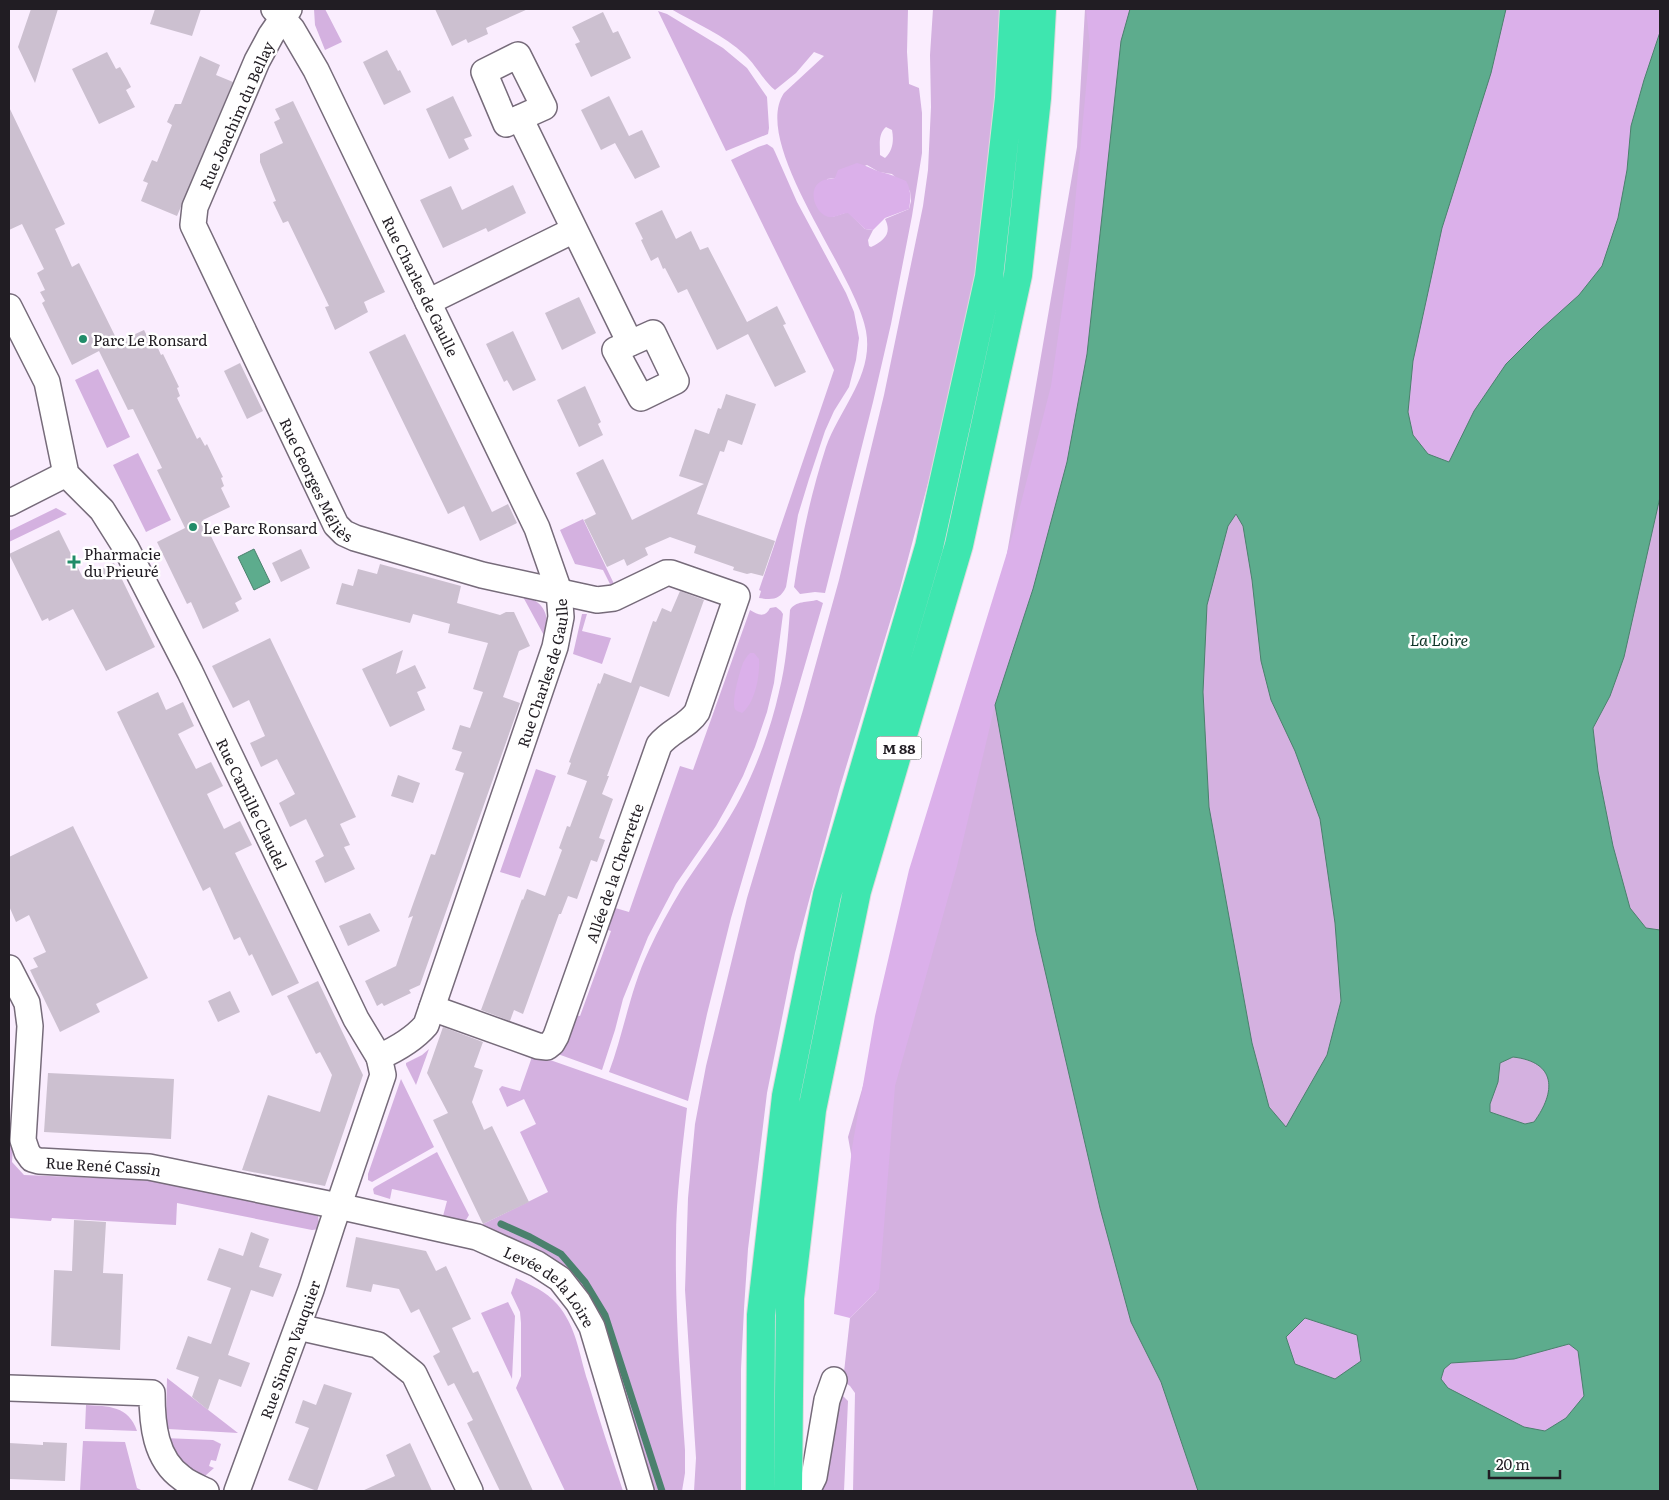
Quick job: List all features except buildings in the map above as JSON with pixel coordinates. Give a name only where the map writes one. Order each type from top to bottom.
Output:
[{"type":"highway","name":"M 88","points":[[760,1491],[761,1315],[786,1096],[827,895],[929,547],[989,277],[1009,98],[1014,9]]},
{"type":"highway","name":"M 88","points":[[788,1491],[790,1298],[812,1110],[857,891],[959,545],[1018,276],[1037,98],[1042,9]]},
{"type":"street","name":"Rue Joachim du Bellay","points":[[193,225],[195,207],[257,61],[282,12]]},
{"type":"street","name":"Rue Charles de Gaulle","points":[[282,12],[316,70],[537,528],[559,591],[561,617],[555,647],[426,1025],[417,1036],[379,1056]]},
{"type":"street","points":[[520,118],[630,343]]},
{"type":"street","name":"Rue Georges Méliès","points":[[193,225],[336,525],[344,532],[355,538],[482,575],[597,600],[614,598],[666,573],[671,573],[737,596]]},
{"type":"street","points":[[428,302],[574,230]]},
{"type":"street","points":[[9,307],[47,382],[66,474],[9,503]]},
{"type":"street","name":"Rue Camille Claudel","points":[[66,474],[102,510],[126,548],[190,672],[356,1019],[379,1056]]},
{"type":"street","name":"Allée de la Chevrette","points":[[432,1008],[538,1046],[547,1047],[552,1042],[556,1036],[659,745],[665,738],[692,720],[697,712],[737,596]]},
{"type":"street","name":"Rue René Cassin","points":[[9,968],[27,1003],[30,1026],[23,1140],[27,1152],[32,1159],[148,1167],[338,1206]]},
{"type":"street","points":[[338,1206],[383,1075],[379,1056]]},
{"type":"street","name":"Rue Simon Vauquier","points":[[237,1491],[298,1327],[338,1206]]},
{"type":"street","name":"Levée de la Loire","points":[[338,1206],[477,1237],[522,1255],[560,1279],[578,1302],[592,1327],[641,1491]]},
{"type":"street","points":[[298,1327],[378,1345],[414,1374],[470,1491]]},
{"type":"street","points":[[807,1491],[814,1477],[827,1400],[834,1380]]},
{"type":"street","points":[[9,1388],[152,1393],[153,1431],[166,1461],[182,1479],[206,1491]]},
{"type":"shaded area","points":[[314,9],[325,9],[342,42],[325,50],[315,25]]},
{"type":"shaded area","points":[[671,9],[908,9],[907,52],[909,84],[919,88],[922,113],[922,153],[891,324],[825,593],[800,594],[794,587],[811,499],[826,447],[861,377],[867,347],[866,331],[858,306],[792,175],[781,144],[777,115],[784,93],[824,56],[814,52],[796,73],[775,90],[749,59],[737,48],[719,35]],"holes":[[[886,127],[892,130],[893,141],[890,152],[885,158],[880,155],[880,143],[883,130]],[[867,165],[879,172],[892,174],[910,191],[911,201],[909,209],[885,219],[888,228],[886,236],[871,247],[868,240],[873,230],[865,229],[848,212],[832,217],[827,179],[835,178]]]},
{"type":"shaded area","points":[[933,9],[1002,9],[994,124],[981,239],[959,366],[900,589],[840,787],[795,953],[767,1093],[748,1249],[744,1309],[741,1369],[741,1491],[694,1491],[696,1458],[685,1290],[688,1198],[695,1124],[706,1066],[747,898],[803,710],[839,580],[884,395],[923,206],[928,170],[931,107],[930,55]]},
{"type":"shaded area","name":"La Loire","points":[[1085,9],[1660,9],[1660,1491],[853,1491],[855,1393],[843,1381],[850,1318],[876,1292],[848,1137],[989,658],[1077,147]]},
{"type":"shaded area","points":[[1086,9],[1130,9],[1121,41],[1087,354],[1067,462],[1033,589],[995,705],[957,866],[895,1086],[879,1289],[850,1318],[834,1314],[852,1148],[875,1016],[909,870],[1014,530],[1051,386],[1071,246],[1090,46]]},
{"type":"shaded area","points":[[1506,9],[1660,9],[1660,32],[1631,126],[1627,170],[1618,218],[1602,266],[1579,295],[1506,364],[1474,411],[1449,462],[1428,454],[1413,435],[1408,413],[1413,361],[1442,228],[1491,73]]},
{"type":"shaded area","points":[[658,11],[667,14],[723,48],[747,68],[767,97],[768,134],[726,151]]},
{"type":"shaded area","points":[[767,144],[773,148],[797,202],[846,293],[854,312],[859,338],[849,387],[834,411],[825,431],[798,515],[786,587],[778,597],[768,599],[759,598],[761,591],[759,590],[834,370],[731,160]]},
{"type":"shaded area","points":[[857,163],[906,181],[910,194],[909,209],[885,218],[873,230],[865,229],[848,213],[833,217],[822,214],[815,204],[814,192],[816,186],[823,180],[835,178],[838,170]]},
{"type":"shaded area","points":[[98,369],[130,437],[107,448],[75,380]]},
{"type":"shaded area","points":[[138,453],[171,520],[146,532],[113,465]]},
{"type":"shaded area","points":[[56,508],[67,514],[9,542],[9,531]]},
{"type":"shaded area","points":[[583,519],[615,586],[611,586],[603,570],[575,564],[560,530]]},
{"type":"shaded area","points":[[522,595],[537,602],[545,612],[547,618],[547,641]]},
{"type":"shaded area","points":[[817,600],[823,603],[731,918],[688,1101],[609,1072],[637,980],[652,942],[681,890],[737,804],[759,757],[775,708],[781,682],[790,610],[798,603]]},
{"type":"shaded area","points":[[776,607],[783,614],[774,683],[767,712],[755,747],[729,803],[716,826],[676,884],[648,937],[623,999],[602,1070],[555,1053],[572,1014],[580,1016],[611,931],[603,928],[612,907],[629,912],[680,766],[693,770],[750,610],[764,614],[770,608]]},
{"type":"shaded area","points":[[582,614],[587,614],[582,631],[611,638],[602,664],[573,654]]},
{"type":"shaded area","points":[[750,653],[754,653],[759,659],[759,673],[756,689],[747,709],[742,713],[735,709],[735,694],[743,663]]},
{"type":"shaded area","points":[[536,769],[556,776],[520,878],[500,872]]},
{"type":"shaded area","points":[[429,1049],[416,1085],[406,1063]]},
{"type":"shaded area","points":[[533,1054],[687,1108],[676,1224],[677,1319],[685,1450],[685,1473],[682,1491],[648,1491],[598,1328],[488,1233],[483,1224],[548,1192],[520,1132],[536,1124],[524,1099],[507,1107],[499,1089],[502,1086],[520,1091]]},
{"type":"shaded area","points":[[401,1079],[434,1147],[372,1182],[368,1180],[368,1174]]},
{"type":"shaded area","points":[[9,1132],[14,1134],[12,1162],[24,1175],[152,1181],[312,1214],[318,1216],[320,1229],[312,1230],[177,1203],[176,1225],[52,1218],[51,1221],[9,1218]]},
{"type":"shaded area","points":[[437,1152],[469,1215],[466,1220],[459,1222],[443,1216],[447,1201],[392,1189],[390,1199],[374,1194],[373,1189],[375,1187]]},
{"type":"shaded area","points":[[516,1278],[548,1295],[564,1313],[569,1322],[577,1342],[596,1410],[623,1491],[565,1491],[516,1388],[521,1376],[521,1323],[520,1312],[511,1293]]},
{"type":"shaded area","points":[[508,1302],[515,1316],[512,1379],[481,1313]]},
{"type":"shaded area","points":[[1305,1318],[1357,1335],[1361,1361],[1335,1379],[1295,1364],[1286,1337]]},
{"type":"shaded area","points":[[1569,1344],[1578,1351],[1584,1396],[1566,1418],[1545,1431],[1524,1427],[1448,1388],[1441,1379],[1444,1369],[1451,1363],[1514,1359]]},
{"type":"shaded area","points":[[167,1378],[238,1433],[168,1429],[166,1423]]},
{"type":"shaded area","points":[[840,1393],[848,1401],[844,1491],[821,1491]]},
{"type":"shaded area","points":[[86,1405],[110,1407],[123,1412],[129,1417],[137,1431],[85,1429]]},
{"type":"shaded area","points":[[164,1438],[213,1440],[221,1444],[216,1461],[211,1460],[209,1466],[214,1468],[205,1476],[188,1471]]},
{"type":"shaded area","points":[[83,1441],[125,1442],[137,1488],[143,1491],[80,1491]]},
{"type":"water","name":"La Loire","points":[[1130,9],[1506,9],[1491,73],[1442,228],[1413,361],[1408,412],[1413,435],[1428,454],[1449,462],[1474,411],[1506,364],[1579,295],[1602,266],[1618,218],[1627,170],[1631,126],[1660,32],[1660,497],[1624,657],[1610,696],[1593,728],[1598,771],[1613,846],[1630,908],[1646,928],[1660,930],[1660,1491],[1198,1491],[1161,1382],[1131,1322],[1100,1208],[1036,932],[995,705],[1033,589],[1067,462],[1087,354],[1121,41]],"holes":[[[1236,514],[1243,526],[1252,580],[1261,661],[1271,700],[1295,751],[1320,819],[1335,923],[1341,1001],[1327,1055],[1286,1127],[1269,1107],[1252,1043],[1209,807],[1203,692],[1207,605],[1228,526]],[[1513,1057],[1538,1065],[1545,1072],[1549,1090],[1541,1111],[1534,1122],[1525,1124],[1490,1112],[1490,1104],[1498,1082],[1500,1063]],[[1305,1318],[1357,1335],[1361,1361],[1335,1379],[1295,1364],[1286,1337]],[[1569,1344],[1578,1351],[1584,1396],[1566,1418],[1545,1431],[1524,1427],[1448,1388],[1441,1379],[1444,1369],[1451,1363],[1514,1359]]]},
{"type":"water","points":[[254,549],[270,582],[254,590],[238,557]]},
{"type":"waterway","points":[[501,1224],[561,1254],[585,1282],[605,1315],[662,1491]]},
{"type":"place","name":"Parc Le Ronsard","points":[[83,339]]},
{"type":"place","name":"Le Parc Ronsard","points":[[193,527]]},
{"type":"place","name":"Pharmacie du Prieuré","points":[[74,562]]}]
